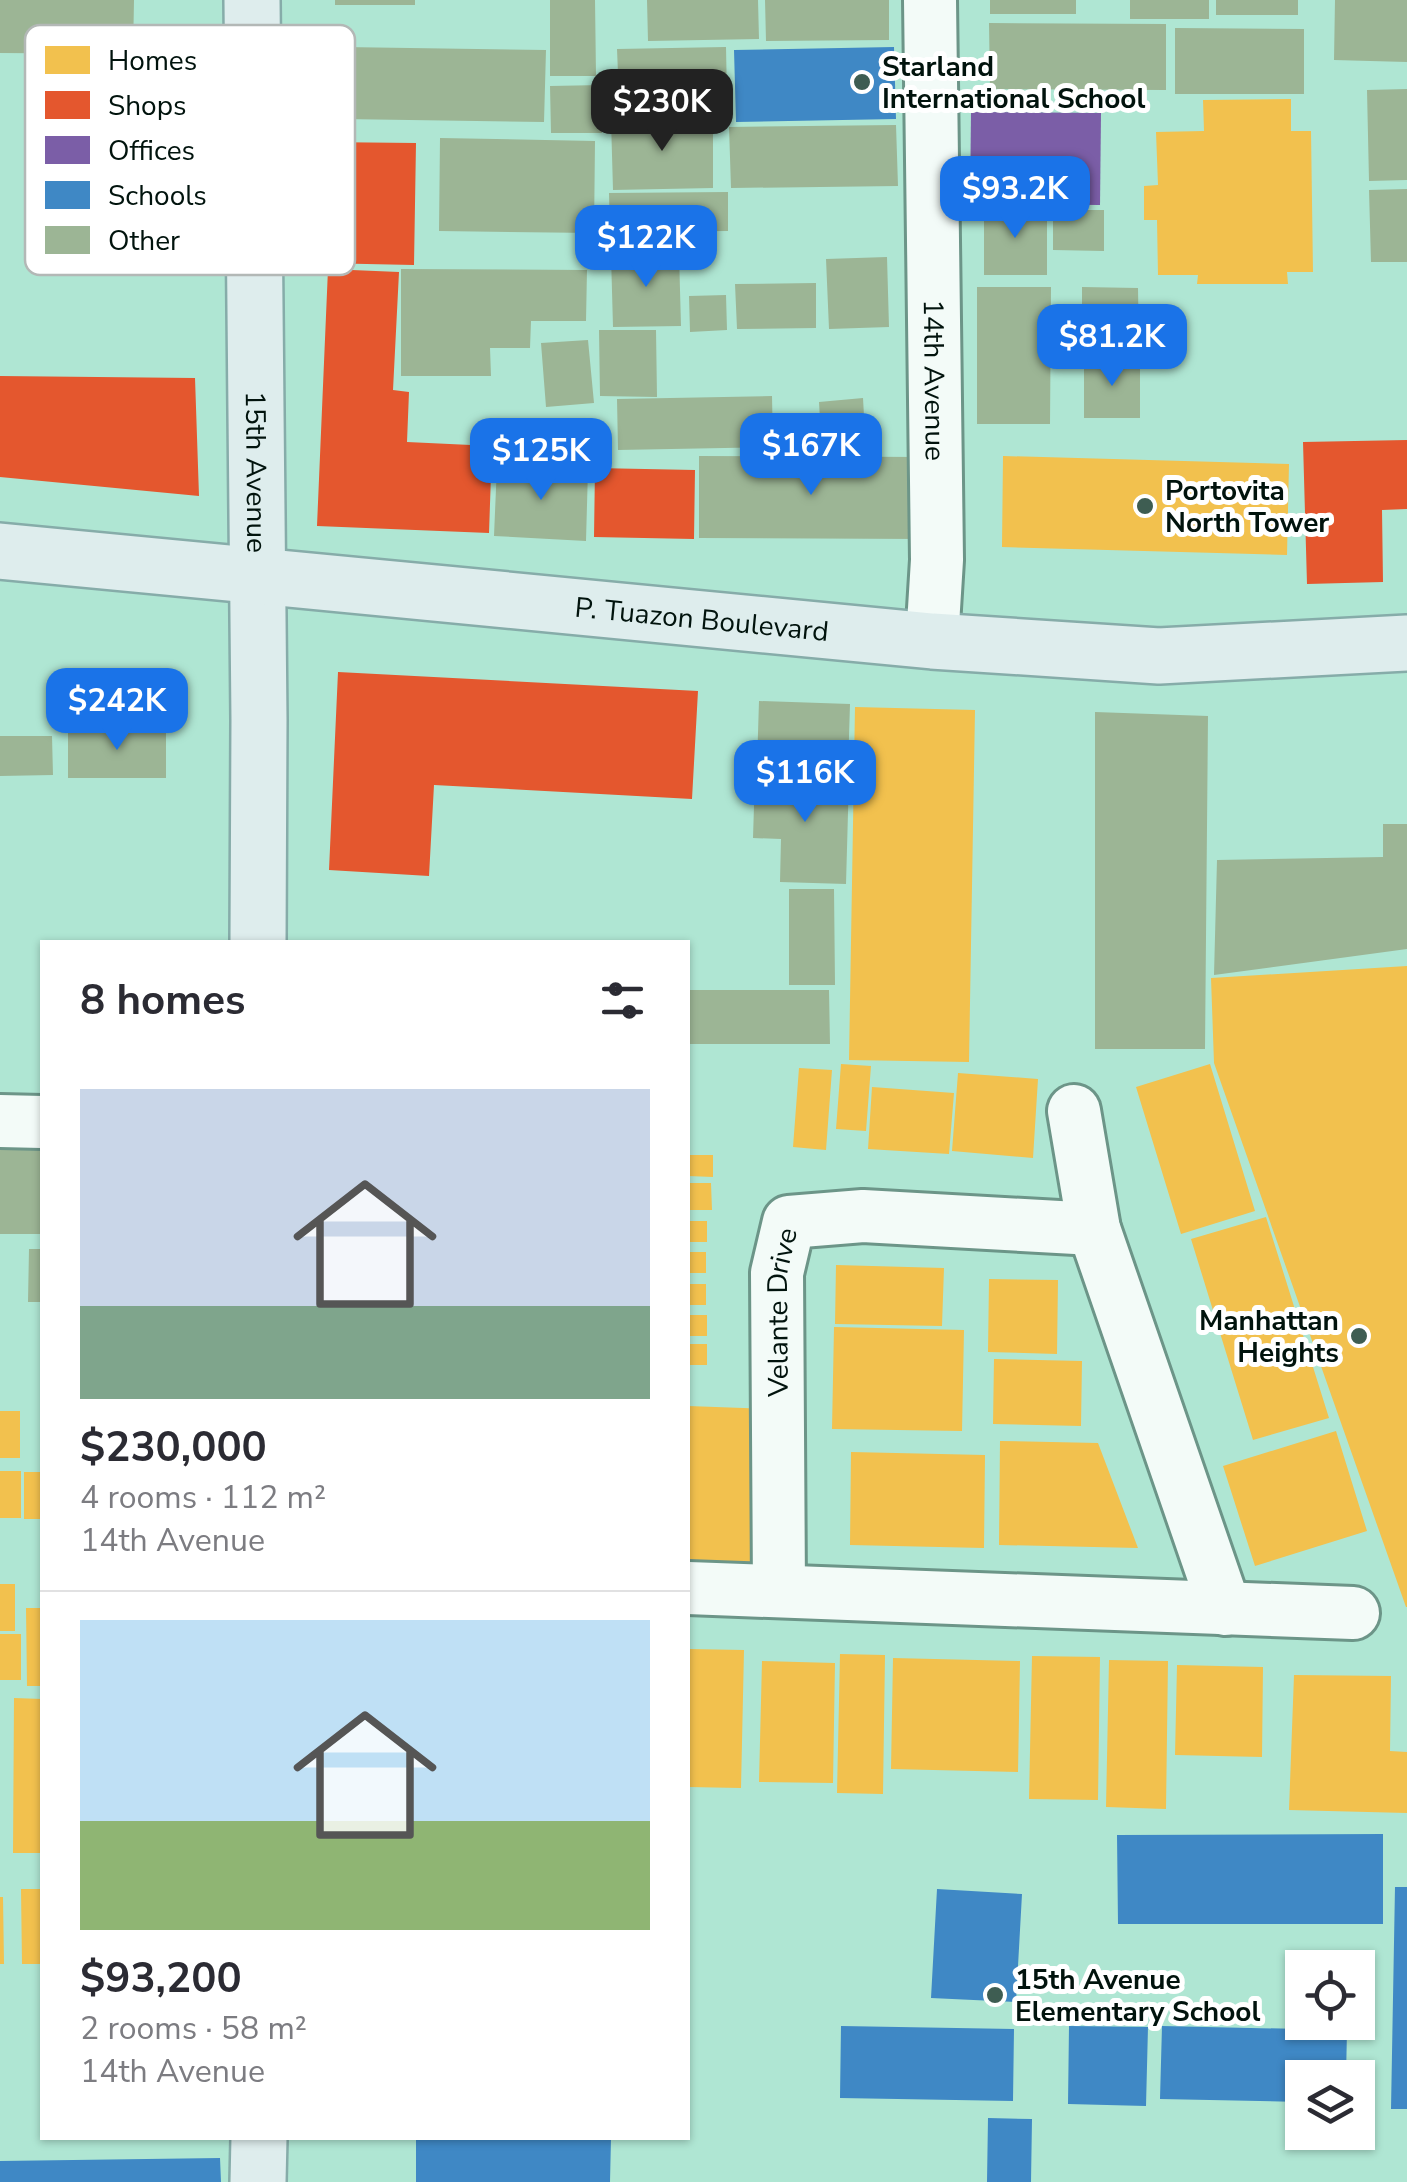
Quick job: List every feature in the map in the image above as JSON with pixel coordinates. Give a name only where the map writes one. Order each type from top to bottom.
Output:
[{"type":"main road","name":"15th Avenue","points":[[252,0],[252,25]]},
{"type":"main road","name":"15th Avenue","points":[[254,275],[258,940]]},
{"type":"main road","name":"P. Tuazon Boulevard","points":[[0,551],[932,641],[1159,656],[1407,643]]},
{"type":"main road","points":[[258,2182],[259,2140]]},
{"type":"street","name":"14th Avenue","points":[[930,0],[937,560],[932,641]]},
{"type":"street","points":[[1074,1111],[1094,1229],[1225,1608]]},
{"type":"street","points":[[0,1121],[40,1122]]},
{"type":"street","name":"Velante Drive","points":[[780,1590],[777,1273],[788,1222],[863,1216],[1094,1229]]},
{"type":"street","points":[[690,1588],[1353,1613]]},
{"type":"building: Homes","points":[[1291,99],[1291,131],[1311,131],[1313,272],[1287,272],[1288,284],[1197,284],[1198,275],[1158,275],[1157,220],[1144,220],[1144,186],[1158,185],[1156,132],[1204,131],[1203,100]]},
{"type":"building: Homes","name":"Portovita North Tower","points":[[1003,456],[1289,464],[1287,555],[1002,547]]},
{"type":"building: Homes","points":[[855,707],[975,710],[969,1062],[849,1060]]},
{"type":"building: Homes","name":"Manhattan Heights","points":[[1407,966],[1406,1607],[1214,1063],[1211,978]]},
{"type":"building: Homes","points":[[841,1064],[871,1066],[866,1131],[836,1129]]},
{"type":"building: Homes","points":[[1210,1064],[1255,1211],[1181,1234],[1136,1087]]},
{"type":"building: Homes","points":[[799,1068],[832,1070],[826,1150],[793,1147]]},
{"type":"building: Homes","points":[[958,1073],[1038,1079],[1033,1158],[952,1151]]},
{"type":"building: Homes","points":[[872,1087],[954,1093],[949,1154],[868,1149]]},
{"type":"building: Homes","points":[[690,1155],[713,1155],[713,1177],[690,1176]]},
{"type":"building: Homes","points":[[690,1183],[711,1183],[712,1210],[690,1210]]},
{"type":"building: Homes","points":[[1266,1217],[1329,1418],[1253,1440],[1191,1239]]},
{"type":"building: Homes","points":[[690,1221],[707,1221],[707,1242],[690,1242]]},
{"type":"building: Homes","points":[[690,1252],[706,1252],[706,1273],[690,1273]]},
{"type":"building: Homes","points":[[836,1265],[944,1268],[942,1326],[835,1324]]},
{"type":"building: Homes","points":[[989,1279],[1058,1280],[1057,1354],[988,1352]]},
{"type":"building: Homes","points":[[690,1284],[706,1284],[706,1305],[690,1305]]},
{"type":"building: Homes","points":[[690,1315],[707,1315],[707,1336],[690,1336]]},
{"type":"building: Homes","points":[[834,1327],[964,1330],[962,1431],[832,1429]]},
{"type":"building: Homes","points":[[690,1344],[707,1344],[707,1365],[690,1365]]},
{"type":"building: Homes","points":[[994,1359],[1082,1361],[1081,1426],[993,1424]]},
{"type":"building: Homes","points":[[690,1406],[769,1409],[764,1567],[690,1564]]},
{"type":"building: Homes","points":[[0,1411],[20,1411],[20,1458],[0,1458]]},
{"type":"building: Homes","points":[[1336,1431],[1367,1531],[1255,1566],[1223,1466]]},
{"type":"building: Homes","points":[[1000,1441],[1098,1443],[1138,1548],[999,1545]]},
{"type":"building: Homes","points":[[851,1452],[985,1455],[984,1548],[850,1545]]},
{"type":"building: Homes","points":[[0,1471],[21,1471],[21,1518],[0,1518]]},
{"type":"building: Homes","points":[[24,1472],[40,1472],[40,1519],[24,1519]]},
{"type":"building: Homes","points":[[0,1584],[15,1584],[15,1631],[0,1631]]},
{"type":"building: Homes","points":[[26,1608],[40,1608],[40,1686],[27,1686]]},
{"type":"building: Homes","points":[[0,1634],[21,1634],[21,1680],[0,1680]]},
{"type":"building: Homes","points":[[690,1649],[744,1650],[741,1788],[690,1787]]},
{"type":"building: Homes","points":[[840,1654],[885,1655],[883,1794],[837,1793]]},
{"type":"building: Homes","points":[[1032,1656],[1100,1657],[1098,1800],[1029,1799]]},
{"type":"building: Homes","points":[[893,1658],[1020,1661],[1018,1772],[891,1769]]},
{"type":"building: Homes","points":[[1109,1660],[1168,1661],[1166,1809],[1106,1807]]},
{"type":"building: Homes","points":[[762,1661],[835,1663],[833,1783],[759,1782]]},
{"type":"building: Homes","points":[[1177,1665],[1263,1667],[1262,1757],[1175,1755]]},
{"type":"building: Homes","points":[[1294,1675],[1391,1676],[1390,1751],[1407,1752],[1407,1813],[1289,1810]]},
{"type":"building: Homes","points":[[14,1698],[40,1699],[40,1853],[13,1853]]},
{"type":"building: Homes","points":[[21,1889],[40,1889],[40,1964],[22,1964]]},
{"type":"building: Homes","points":[[3,1897],[4,1964],[0,1964]]},
{"type":"building: Shops","points":[[355,142],[416,143],[414,265],[355,264]]},
{"type":"building: Shops","points":[[355,270],[399,272],[393,390],[409,392],[407,442],[492,446],[489,533],[317,526],[328,275],[355,275]]},
{"type":"building: Shops","points":[[0,376],[195,378],[199,496],[0,477]]},
{"type":"building: Shops","points":[[1407,440],[1407,509],[1382,510],[1383,582],[1307,584],[1303,442]]},
{"type":"building: Shops","points":[[595,468],[695,470],[694,539],[594,537]]},
{"type":"building: Shops","points":[[338,672],[698,691],[692,799],[434,785],[429,876],[329,870]]},
{"type":"building: Offices","points":[[971,112],[1101,113],[1100,205],[970,204]]},
{"type":"building: Schools","points":[[894,47],[896,119],[736,122],[734,50]]},
{"type":"building: Schools","points":[[1383,1834],[1383,1924],[1118,1924],[1117,1835]]},
{"type":"building: Schools","points":[[1395,1887],[1407,1887],[1407,2109],[1391,2109]]},
{"type":"building: Schools","points":[[937,1889],[1022,1894],[1016,2002],[931,1998]]},
{"type":"building: Schools","points":[[841,2026],[1014,2029],[1013,2101],[840,2098]]},
{"type":"building: Schools","points":[[1069,2026],[1148,2027],[1146,2106],[1068,2104]]},
{"type":"building: Schools","points":[[1162,2026],[1285,2029],[1285,2040],[1347,2040],[1346,2060],[1285,2060],[1285,2102],[1160,2099]]},
{"type":"building: Schools","points":[[988,2118],[1032,2119],[1031,2182],[987,2182]]},
{"type":"building: Schools","points":[[416,2140],[611,2140],[610,2182],[416,2182]]},
{"type":"building: Schools","points":[[220,2158],[221,2182],[0,2182],[0,2161]]},
{"type":"building: Other","points":[[0,0],[134,0],[134,25],[25,25],[25,53],[0,53]]},
{"type":"building: Other","points":[[335,0],[415,0],[415,5],[335,5]]},
{"type":"building: Other","points":[[550,0],[595,0],[596,76],[550,76]]},
{"type":"building: Other","points":[[647,0],[758,0],[759,39],[648,41]]},
{"type":"building: Other","points":[[765,0],[889,0],[889,40],[766,41]]},
{"type":"building: Other","points":[[990,0],[1076,0],[1076,14],[990,14]]},
{"type":"building: Other","points":[[1130,0],[1209,0],[1209,19],[1130,19]]},
{"type":"building: Other","points":[[1216,0],[1298,0],[1298,15],[1216,15]]},
{"type":"building: Other","points":[[1335,0],[1407,0],[1407,62],[1334,60]]},
{"type":"building: Other","points":[[989,23],[1166,24],[1166,90],[990,89]]},
{"type":"building: Other","points":[[1175,28],[1304,29],[1304,94],[1175,94]]},
{"type":"building: Other","points":[[355,47],[546,50],[544,122],[355,119]]},
{"type":"building: Other","points":[[726,47],[727,97],[619,98],[617,49]]},
{"type":"building: Other","points":[[602,85],[602,133],[551,133],[550,86]]},
{"type":"building: Other","points":[[1407,89],[1407,180],[1369,181],[1367,90]]},
{"type":"building: Other","points":[[713,118],[713,188],[613,190],[611,120]]},
{"type":"building: Other","points":[[896,125],[898,186],[731,188],[729,127]]},
{"type":"building: Other","points":[[440,138],[595,141],[594,233],[439,231]]},
{"type":"building: Other","points":[[1407,189],[1407,262],[1371,262],[1369,190]]},
{"type":"building: Other","points":[[728,192],[728,231],[610,232],[609,193]]},
{"type":"building: Other","points":[[984,207],[1047,208],[1047,275],[984,275]]},
{"type":"building: Other","points":[[1053,210],[1104,210],[1104,251],[1053,250]]},
{"type":"building: Other","points":[[679,254],[681,326],[613,327],[611,255]]},
{"type":"building: Other","points":[[887,257],[889,327],[829,329],[826,259]]},
{"type":"building: Other","points":[[401,269],[587,270],[586,321],[531,321],[530,348],[490,348],[491,376],[401,376]]},
{"type":"building: Other","points":[[816,283],[816,328],[737,329],[735,284]]},
{"type":"building: Other","points":[[977,287],[1051,287],[1050,424],[977,424]]},
{"type":"building: Other","points":[[1082,287],[1138,288],[1139,353],[1082,354]]},
{"type":"building: Other","points":[[726,295],[727,330],[690,332],[689,296]]},
{"type":"building: Other","points":[[599,330],[656,330],[657,397],[600,396]]},
{"type":"building: Other","points":[[588,340],[594,403],[546,407],[541,343]]},
{"type":"building: Other","points":[[1084,360],[1140,360],[1140,418],[1084,418]]},
{"type":"building: Other","points":[[772,396],[773,447],[618,450],[617,399]]},
{"type":"building: Other","points":[[863,398],[865,434],[821,437],[819,402]]},
{"type":"building: Other","points":[[699,456],[923,457],[923,539],[699,538]]},
{"type":"building: Other","points":[[497,465],[588,469],[586,541],[494,536]]},
{"type":"building: Other","points":[[759,701],[850,704],[848,768],[757,765]]},
{"type":"building: Other","points":[[1095,712],[1208,716],[1205,1049],[1095,1049]]},
{"type":"building: Other","points":[[166,727],[166,778],[68,778],[68,728]]},
{"type":"building: Other","points":[[0,736],[52,736],[53,775],[0,776]]},
{"type":"building: Other","points":[[755,774],[849,777],[846,884],[780,882],[781,839],[753,838]]},
{"type":"building: Other","points":[[1383,824],[1407,824],[1407,949],[1214,975],[1217,860],[1383,857]]},
{"type":"building: Other","points":[[789,889],[834,889],[835,985],[789,985]]},
{"type":"building: Other","points":[[690,990],[829,990],[830,1044],[690,1044]]},
{"type":"building: Other","points":[[0,1146],[40,1147],[40,1234],[0,1234]]},
{"type":"building: Other","points":[[29,1249],[40,1249],[40,1302],[28,1302]]},
{"type":"place","name":"Starland International School","points":[[862,82]]},
{"type":"place","name":"Portovita North Tower","points":[[1145,506]]},
{"type":"place","name":"Manhattan Heights","points":[[1359,1336]]},
{"type":"place","name":"15th Avenue Elementary School","points":[[995,1995]]}]
